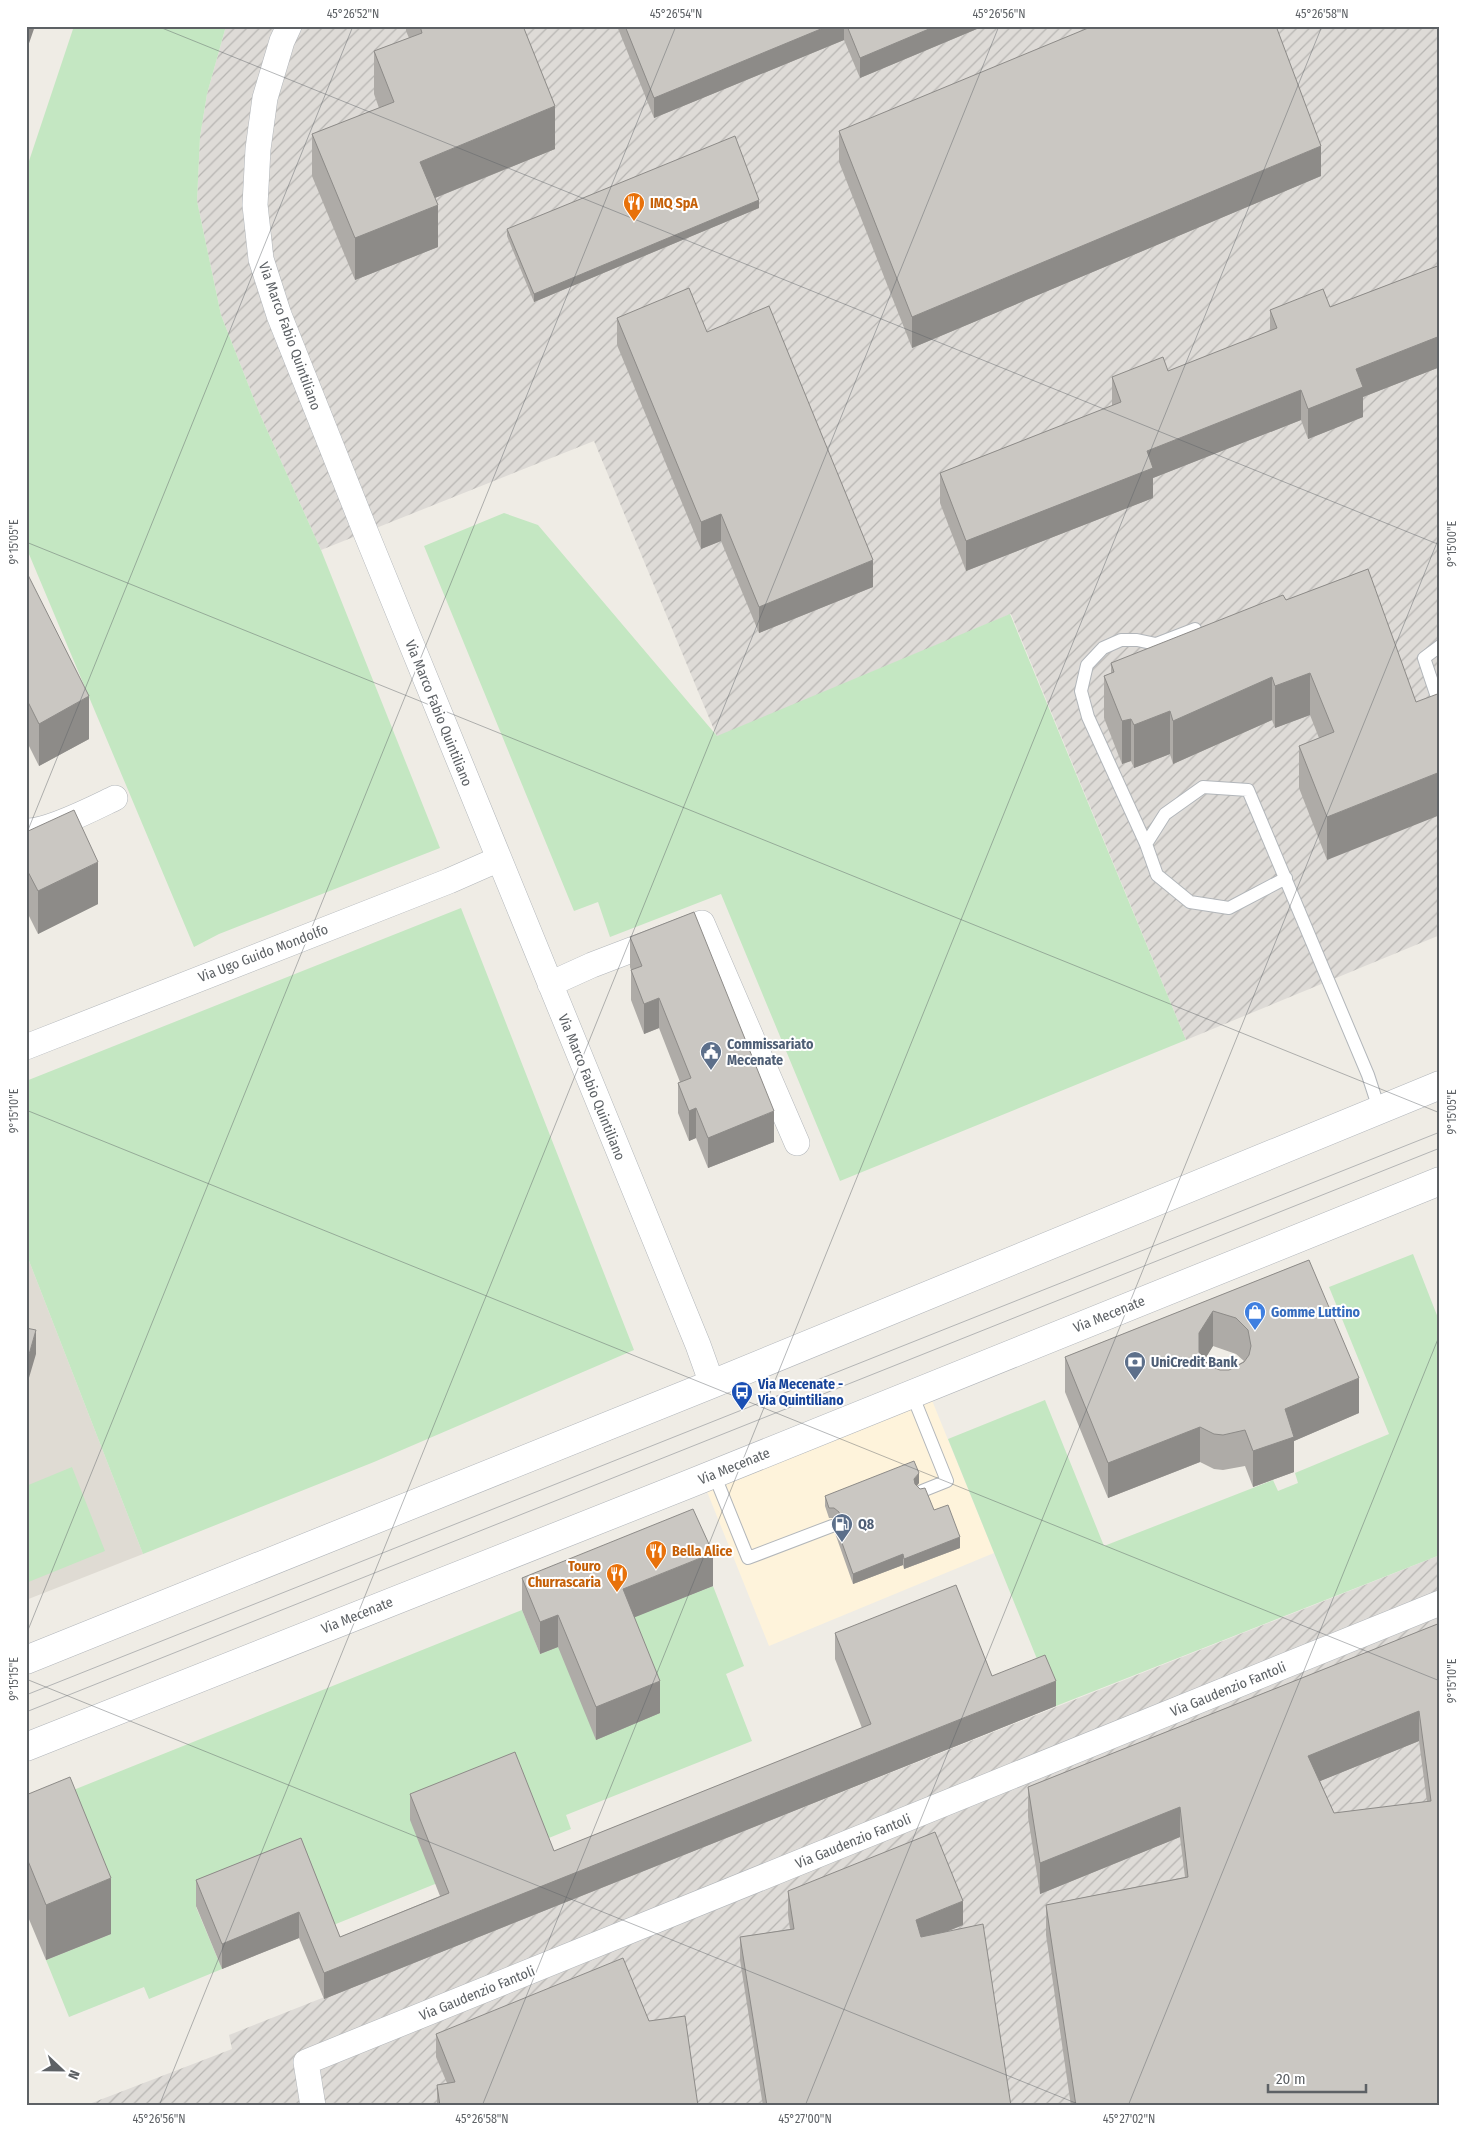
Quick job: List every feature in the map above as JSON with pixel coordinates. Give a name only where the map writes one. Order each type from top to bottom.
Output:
[{"type":"main road","points":[[26,1660],[712,1384],[1379,1109],[1440,1086]]},
{"type":"main road","name":"Via Mecenate","points":[[26,1747],[714,1474],[1440,1181]]},
{"type":"street","name":"Via Marco Fabio Quintiliano","points":[[289,26],[282,41],[265,98],[258,149],[255,205],[261,259],[279,315],[366,533],[698,1345],[712,1384]]},
{"type":"street","points":[[26,831],[34,831],[49,826],[115,798]]},
{"type":"street","name":"Via Ugo Guido Mondolfo","points":[[26,1047],[449,881],[499,859]]},
{"type":"street","points":[[550,984],[592,964],[702,923],[797,1143]]},
{"type":"street","name":"Via Gaudenzio Fantoli","points":[[313,2106],[306,2062],[1440,1603]]},
{"type":"lane","points":[[1195,629],[1156,644],[1137,640],[1122,640],[1103,648],[1087,665],[1081,691],[1088,717],[1146,844],[1158,875],[1190,902],[1229,908],[1286,878]]},
{"type":"lane","points":[[1440,646],[1424,658],[1436,694],[1440,693]]},
{"type":"lane","points":[[1146,844],[1165,814],[1203,786],[1248,790],[1368,1075],[1379,1109]]},
{"type":"lane","points":[[912,1394],[947,1481],[922,1491]]},
{"type":"lane","points":[[714,1474],[748,1558],[832,1526]]},
{"type":"shaded area","points":[[226,26],[1440,26],[1440,935],[1186,1040],[1011,614],[717,737],[594,441],[321,550],[259,412],[221,315],[197,201],[200,137],[207,94]]},
{"type":"shaded area","points":[[26,1253],[143,1554],[26,1600]]},
{"type":"shaded area","points":[[927,1388],[994,1553],[769,1646],[702,1479]]},
{"type":"shaded area","points":[[1440,1555],[1440,2106],[84,2106],[232,2049],[229,2035]]},
{"type":"green space","points":[[74,26],[226,26],[207,94],[200,137],[197,201],[221,315],[259,412],[321,550],[440,848],[219,934],[194,947],[26,547],[26,170]]},
{"type":"green space","points":[[504,513],[538,525],[717,736],[1010,614],[1186,1040],[840,1181],[721,894],[610,937],[598,902],[574,911],[424,546]]},
{"type":"green space","points":[[461,908],[634,1350],[374,1462],[143,1554],[26,1253],[26,1081]]},
{"type":"green space","points":[[1413,1254],[1440,1323],[1440,1555],[1056,1706],[948,1439],[1045,1400],[1104,1546],[1273,1480],[1278,1491],[1298,1483],[1295,1473],[1389,1434],[1329,1287]]},
{"type":"green space","points":[[72,1467],[105,1551],[26,1583],[26,1486]]},
{"type":"green space","points":[[713,1586],[744,1666],[726,1674],[752,1741],[566,1815],[571,1829],[326,1928],[196,1907],[222,1969],[149,1999],[144,1987],[69,2017],[46,1960],[111,1934],[26,1809],[522,1610],[540,1654]]},
{"type":"building","points":[[420,26],[523,26],[555,106],[420,162],[438,205],[355,238],[312,134],[394,102],[374,51],[422,33]]},
{"type":"building","points":[[625,26],[828,26],[654,98]]},
{"type":"building","points":[[847,26],[936,26],[860,58]]},
{"type":"building","points":[[1093,26],[1276,26],[1321,146],[912,317],[839,131]]},
{"type":"building","name":"IMQ SpA","points":[[735,136],[759,200],[534,294],[507,229]]},
{"type":"building","points":[[1440,265],[1440,336],[1356,369],[1363,387],[1308,409],[1301,390],[1147,451],[1153,468],[966,541],[940,473],[1121,402],[1112,377],[1163,357],[1168,371],[1277,328],[1270,310],[1323,289],[1330,307]]},
{"type":"building","points":[[689,288],[707,332],[769,306],[873,560],[759,607],[721,514],[701,522],[617,318]]},
{"type":"building","points":[[1368,569],[1416,702],[1440,693],[1440,772],[1327,817],[1299,746],[1334,732],[1310,673],[1275,686],[1272,677],[1173,721],[1170,711],[1134,725],[1131,719],[1122,721],[1104,676],[1114,672],[1111,663],[1283,595],[1286,600]]},
{"type":"building","points":[[26,571],[89,696],[39,724],[26,698]]},
{"type":"building","points":[[74,810],[98,862],[38,891],[26,868],[26,832]]},
{"type":"building","name":"Commissariato Mecenate","points":[[694,912],[774,1111],[708,1138],[696,1108],[689,1111],[678,1083],[691,1078],[659,998],[644,1004],[631,970],[642,966],[630,937]]},
{"type":"building","points":[[1309,1260],[1359,1378],[1285,1409],[1294,1437],[1253,1451],[1245,1430],[1223,1435],[1214,1434],[1200,1427],[1108,1463],[1065,1357]],"holes":[[[1213,1311],[1236,1318],[1248,1330],[1251,1346],[1249,1355],[1244,1362],[1229,1370],[1220,1370],[1210,1366],[1199,1352],[1199,1333]]]},
{"type":"building","points":[[26,1328],[36,1330],[26,1365]]},
{"type":"building","points":[[914,1461],[919,1473],[914,1479],[915,1484],[920,1489],[925,1488],[934,1510],[948,1505],[960,1537],[904,1559],[903,1554],[853,1574],[835,1523],[840,1517],[839,1512],[834,1508],[829,1508],[825,1496]]},
{"type":"building","points":[[693,1509],[713,1553],[623,1589],[660,1681],[596,1707],[558,1615],[540,1622],[522,1578]]},
{"type":"building","points":[[956,1585],[992,1676],[1045,1655],[1056,1681],[324,1973],[299,1912],[222,1944],[196,1880],[301,1838],[340,1937],[449,1893],[410,1794],[515,1752],[554,1851],[871,1724],[835,1633]]},
{"type":"building","points":[[1440,1623],[1440,2106],[1076,2106],[1046,1905],[1188,1877],[1180,1807],[1040,1863],[1028,1787]],"holes":[[[1419,1711],[1431,1801],[1334,1813],[1308,1756]]]},
{"type":"building","points":[[70,1777],[111,1878],[46,1905],[26,1856],[26,1795]]},
{"type":"building","points":[[935,1832],[963,1901],[916,1920],[921,1937],[983,1924],[1011,2106],[767,2106],[740,1937],[794,1929],[788,1891]]},
{"type":"building","points":[[623,1958],[649,2021],[685,2016],[698,2106],[440,2106],[437,2085],[455,2082],[436,2034]]},
{"type":"tram line","points":[[26,1695],[1440,1132]]},
{"type":"tram line","points":[[26,1712],[1440,1148]]},
{"type":"place","name":"IMQ SpA","points":[[634,222]]},
{"type":"place","name":"Commissariato Mecenate","points":[[711,1071]]},
{"type":"place","name":"Gomme Luttino","points":[[1255,1331]]},
{"type":"place","name":"UniCredit Bank","points":[[1135,1381]]},
{"type":"place","name":"Via Mecenate - Via Quintiliano","points":[[742,1411]]},
{"type":"place","name":"Q8","points":[[842,1543]]},
{"type":"place","name":"Bella Alice","points":[[656,1570]]},
{"type":"place","name":"Touro Churrascaria","points":[[617,1593]]}]
